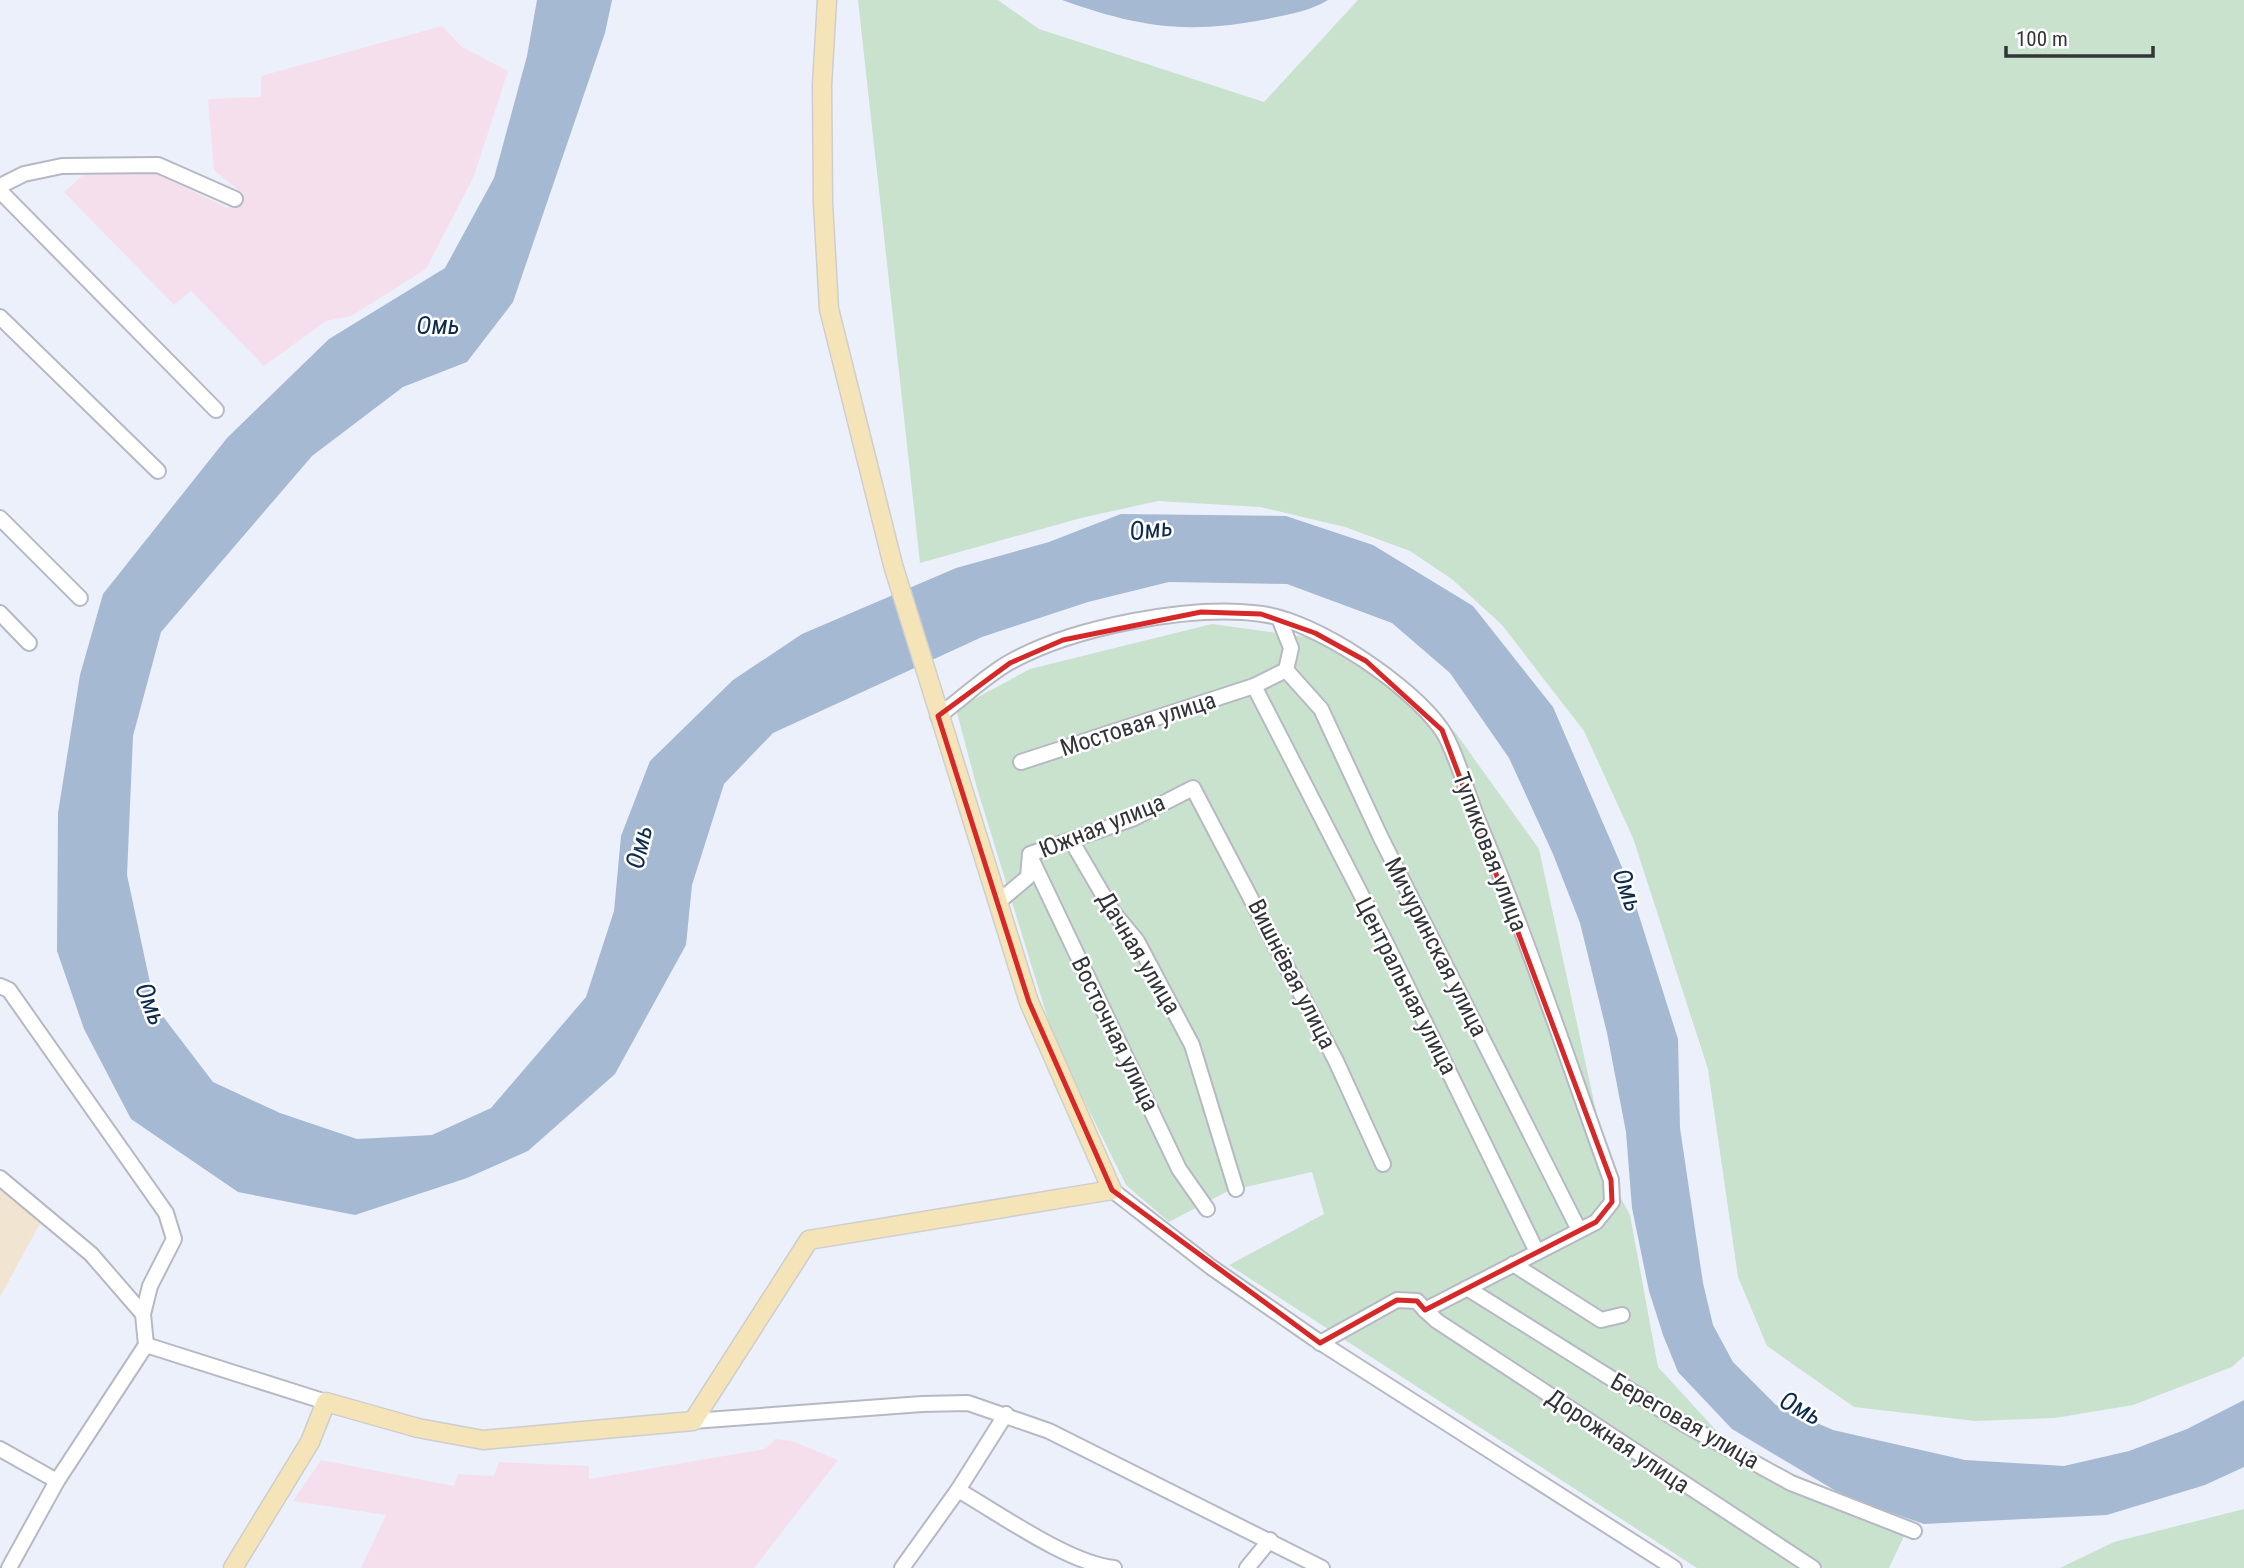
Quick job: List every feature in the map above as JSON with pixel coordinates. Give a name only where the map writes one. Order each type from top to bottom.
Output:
[{"type":"main road","points":[[233,1568],[310,1442],[326,1402],[418,1428],[484,1440],[693,1421],[809,1240],[1112,1189],[1029,1002],[997,903],[893,565],[829,309],[823,203],[822,98],[827,0]]},
{"type":"street","points":[[216,410],[0,188],[24,174],[62,166],[158,165],[235,199]]},
{"type":"street","points":[[0,317],[158,471]]},
{"type":"street","points":[[0,518],[80,598]]},
{"type":"street","name":"Тупиковая улица","points":[[937,713],[1010,663],[1063,640],[1137,622],[1200,612],[1261,614],[1279,618],[1315,633],[1366,661],[1406,693],[1442,730],[1499,870],[1611,1180],[1612,1202],[1596,1222],[1579,1230]]},
{"type":"street","points":[[0,613],[29,643]]},
{"type":"street","points":[[1279,618],[1291,648],[1286,670]]},
{"type":"street","name":"Мостовая улица","points":[[1021,762],[1254,686],[1286,670]]},
{"type":"street","name":"Мичуринская улица","points":[[1286,670],[1321,709],[1381,838],[1579,1230]]},
{"type":"street","name":"Центральная улица","points":[[1254,686],[1384,939],[1537,1252]]},
{"type":"street","name":"Южная улица","points":[[997,903],[1028,877],[1030,854],[1132,819],[1194,788]]},
{"type":"street","name":"Вишнёвая улица","points":[[1194,788],[1336,1061],[1383,1164]]},
{"type":"street","name":"Дачная улица","points":[[1071,840],[1113,912],[1138,941],[1192,1045],[1236,1189]]},
{"type":"street","name":"Восточная улица","points":[[1030,854],[1179,1170],[1207,1209]]},
{"type":"street","points":[[0,986],[9,990],[166,1213],[174,1239],[150,1286],[143,1314],[146,1345],[57,1481],[9,1568]]},
{"type":"street","points":[[0,1178],[91,1254],[143,1314]]},
{"type":"street","points":[[1112,1189],[1211,1267],[1320,1343],[1674,1568]]},
{"type":"street","points":[[1320,1343],[1397,1300],[1417,1301],[1425,1310],[1579,1230]]},
{"type":"street","points":[[1513,1264],[1601,1320],[1622,1315]]},
{"type":"street","name":"Береговая улица","points":[[1467,1288],[1695,1431],[1791,1483],[1914,1531]]},
{"type":"street","name":"Дорожная улица","points":[[1425,1310],[1437,1321],[1813,1568]]},
{"type":"street","points":[[146,1345],[326,1402]]},
{"type":"street","points":[[693,1421],[968,1403],[1049,1431],[1322,1568]]},
{"type":"street","points":[[902,1568],[958,1490],[1006,1414]]},
{"type":"street","points":[[0,1449],[57,1481]]},
{"type":"street","points":[[958,1490],[1072,1555],[1105,1567]]},
{"type":"street","points":[[1247,1568],[1270,1540]]},
{"type":"highlighted area","points":[[1201,612],[1261,614],[1315,633],[1366,661],[1442,730],[1611,1180],[1612,1202],[1596,1222],[1425,1310],[1417,1301],[1397,1300],[1320,1343],[1112,1190],[1029,1002],[938,716],[1010,663],[1063,640]]},
{"type":"shaded area","points":[[442,26],[462,47],[508,71],[474,176],[426,269],[351,316],[326,321],[264,366],[191,291],[174,305],[64,192],[83,175],[156,173],[227,208],[243,194],[214,170],[208,99],[261,97],[261,76]]},
{"type":"shaded area","points":[[0,1189],[44,1216],[0,1297]]},
{"type":"shaded area","points":[[775,1439],[792,1441],[838,1460],[754,1568],[361,1568],[386,1515],[293,1501],[321,1460],[454,1486],[458,1474],[494,1476],[499,1462],[589,1466],[589,1479],[765,1449]]},
{"type":"green space","points":[[858,0],[998,0],[1039,29],[1264,102],[1358,0],[2244,0],[2244,1356],[2232,1367],[2133,1405],[2055,1418],[1975,1421],[1854,1407],[1767,1346],[1738,1277],[1708,1069],[1633,838],[1584,731],[1502,625],[1453,580],[1410,551],[1345,527],[1260,507],[1158,501],[1081,518],[920,563]]},
{"type":"green space","points":[[1212,624],[1343,642],[1455,732],[1539,849],[1611,1180],[1630,1215],[1658,1367],[1725,1440],[1905,1534],[1889,1568],[1697,1568],[1229,1265],[1324,1214],[1312,1172],[1228,1191],[1169,1222],[1126,1185],[1055,1042],[977,788],[956,709],[1030,669]]},
{"type":"green space","points":[[2244,1509],[2244,1568],[2060,1568],[2114,1542]]},
{"type":"water","name":"Омь","points":[[537,0],[612,0],[605,33],[513,302],[467,362],[403,387],[312,456],[161,632],[133,736],[127,875],[155,1006],[213,1082],[280,1113],[357,1139],[432,1135],[491,1108],[586,997],[614,911],[621,836],[650,761],[733,680],[802,634],[956,568],[1049,542],[1121,514],[1286,516],[1373,545],[1473,606],[1553,707],[1628,881],[1678,1039],[1680,1128],[1703,1283],[1713,1325],[1733,1362],[1776,1405],[1833,1430],[1965,1460],[2064,1466],[2129,1451],[2187,1429],[2244,1400],[2244,1467],[2205,1485],[2107,1515],[1924,1524],[1846,1497],[1732,1429],[1678,1372],[1663,1335],[1649,1291],[1632,1208],[1626,1132],[1607,1033],[1580,923],[1553,854],[1509,758],[1450,673],[1392,623],[1287,584],[1169,582],[1088,602],[982,637],[773,733],[724,784],[692,885],[686,945],[615,1074],[528,1151],[467,1178],[355,1215],[238,1192],[131,1119],[84,1029],[57,951],[58,813],[80,675],[103,594],[227,438],[329,339],[445,268],[494,178],[527,56]]},
{"type":"water","points":[[1062,0],[1328,0],[1306,10],[1267,19],[1212,27],[1187,27],[1163,26],[1115,17]]}]
